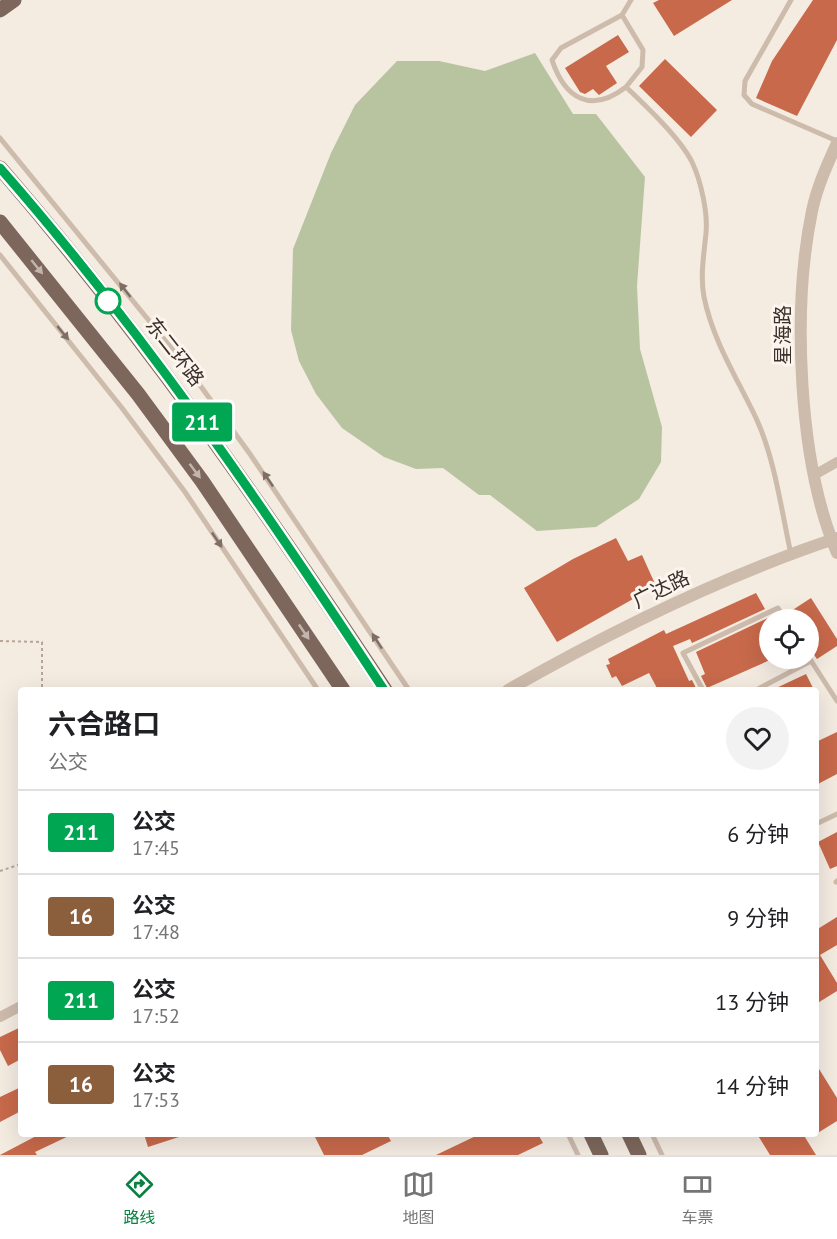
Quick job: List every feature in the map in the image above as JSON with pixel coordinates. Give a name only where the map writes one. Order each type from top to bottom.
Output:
[{"type":"main road","points":[[0,10],[14,0]]},
{"type":"main road","name":"东二环路","points":[[0,168],[152,355],[231,460],[382,687]]},
{"type":"main road","points":[[0,222],[138,394],[195,471],[341,687]]},
{"type":"main road","points":[[592,1137],[601,1155]]},
{"type":"main road","points":[[630,1137],[639,1155]]},
{"type":"street","name":"星海路","points":[[837,142],[813,211],[801,313],[801,363],[807,428],[816,474],[837,553]]},
{"type":"street","points":[[816,474],[837,462]]},
{"type":"street","name":"广达路","points":[[514,687],[662,610],[754,567],[832,536]]},
{"type":"street","points":[[0,1017],[18,1008]]},
{"type":"lane","points":[[622,15],[643,50],[642,67],[626,87],[613,97],[588,101],[578,98],[567,89],[557,75],[552,60],[561,48],[622,15],[631,0]]},
{"type":"lane","points":[[791,0],[745,81],[744,95],[752,104],[837,142]]},
{"type":"lane","points":[[626,87],[653,113],[692,162],[701,191],[706,230],[702,268],[704,296],[717,339],[756,419],[775,480],[790,554]]},
{"type":"lane","points":[[0,138],[105,265],[205,393],[250,454],[407,687]]},
{"type":"lane","points":[[0,255],[122,408],[185,492],[316,687]]},
{"type":"lane","points":[[701,687],[683,653],[759,617]]},
{"type":"lane","points":[[761,687],[791,669]]},
{"type":"lane","points":[[817,669],[837,701]]},
{"type":"lane","points":[[819,823],[837,814]]},
{"type":"lane","points":[[569,1137],[578,1155]]},
{"type":"lane","points":[[653,1137],[662,1155]]},
{"type":"path","points":[[0,641],[42,642],[42,687]]},
{"type":"path","points":[[0,871],[18,865]]},
{"type":"green space","points":[[535,53],[573,114],[596,114],[645,177],[637,286],[640,349],[662,427],[661,462],[639,499],[596,527],[537,531],[490,495],[479,495],[443,468],[416,469],[384,457],[342,428],[316,394],[299,361],[291,330],[293,249],[331,153],[355,105],[397,61],[439,61],[485,71]]},
{"type":"building","points":[[659,0],[732,0],[674,36],[653,3]]},
{"type":"building","points":[[813,0],[837,0],[837,40],[797,116],[756,98],[772,61]]},
{"type":"building","points":[[618,35],[629,52],[606,66],[617,83],[599,95],[593,89],[585,94],[580,92],[565,68]]},
{"type":"building","points":[[665,59],[717,110],[691,137],[639,86]]},
{"type":"building","points":[[616,538],[628,561],[642,555],[656,586],[557,642],[524,588],[573,559]]},
{"type":"building","points":[[756,593],[765,609],[759,609],[759,612],[692,643],[690,639],[673,646],[689,681],[692,680],[696,687],[656,687],[649,673],[622,686],[616,676],[612,678],[606,665],[610,664],[608,659],[664,630],[666,634]]},
{"type":"building","points":[[811,598],[818,609],[794,609]]},
{"type":"building","points":[[819,611],[837,639],[837,646],[819,658]]},
{"type":"building","points":[[759,622],[759,665],[709,687],[706,687],[701,676],[705,674],[696,652]]},
{"type":"building","points":[[806,674],[812,687],[778,687]]},
{"type":"building","points":[[837,732],[837,774],[819,783],[819,741]]},
{"type":"building","points":[[837,832],[837,866],[830,869],[819,841]]},
{"type":"building","points":[[837,917],[837,945],[820,955],[837,983],[837,991],[819,1002],[819,928]]},
{"type":"building","points":[[18,1028],[18,1061],[8,1066],[0,1050],[0,1037]]},
{"type":"building","points":[[819,1069],[837,1098],[837,1121],[819,1132]]},
{"type":"building","points":[[18,1088],[18,1113],[0,1122],[0,1097]]},
{"type":"building","points":[[34,1137],[67,1137],[35,1152],[37,1155],[0,1155]]},
{"type":"building","points":[[145,1137],[179,1137],[148,1147]]},
{"type":"building","points":[[315,1137],[389,1137],[391,1141],[362,1155],[324,1155]]},
{"type":"building","points":[[474,1137],[540,1137],[543,1143],[518,1155],[436,1155]]},
{"type":"building","points":[[759,1137],[805,1137],[816,1155],[770,1155]]},
{"type":"bus line","name":"211","points":[[0,168],[153,357],[231,460],[382,687]]}]
